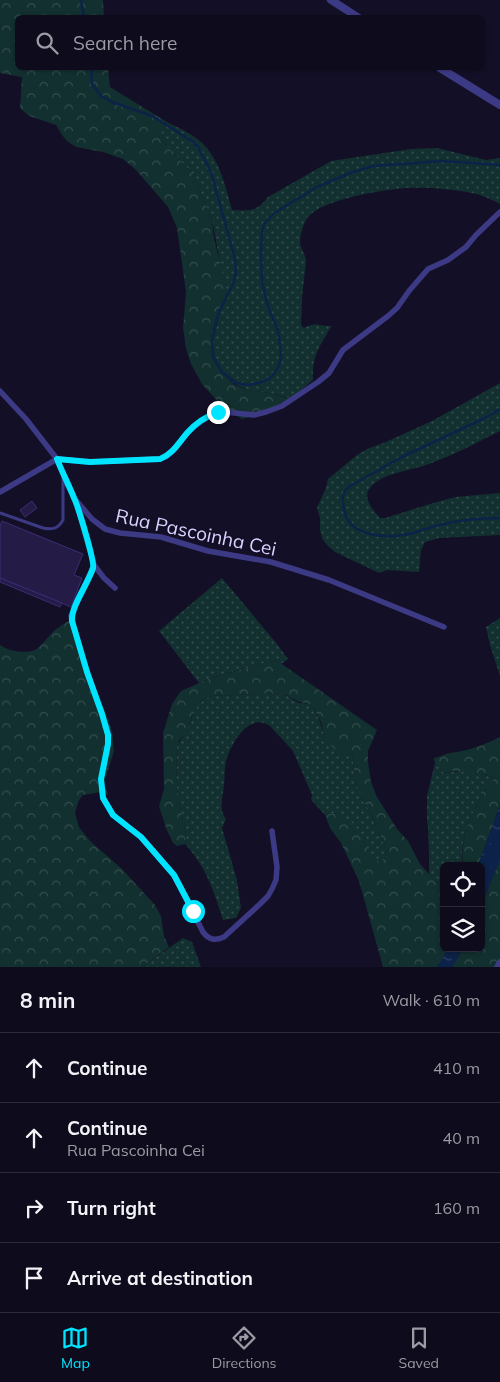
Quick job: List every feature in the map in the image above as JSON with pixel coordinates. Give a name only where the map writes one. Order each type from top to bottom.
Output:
[{"type":"street","points":[[331,0],[354,15]]},
{"type":"street","points":[[443,70],[500,105]]},
{"type":"street","points":[[0,492],[57,459],[90,462],[160,459],[172,452],[189,431],[213,414],[225,412],[254,415],[282,406],[329,373],[343,350],[397,308],[428,269],[448,260],[466,247],[500,212]]},
{"type":"street","name":"Rua Pascoinha Cei","points":[[0,391],[26,419],[57,459],[75,499],[92,519],[105,529],[120,533],[161,537],[208,551],[271,562],[329,580],[444,626]]},
{"type":"street","points":[[75,499],[94,565],[115,588]]},
{"type":"street","points":[[94,565],[73,609],[72,621],[108,735],[101,779],[103,798],[113,815],[141,837],[174,875],[203,932],[212,940],[224,937],[268,896],[276,880],[277,867],[272,831]]},
{"type":"street","points":[[497,967],[500,962]]},
{"type":"lane","points":[[0,513],[50,529],[60,525],[63,520],[62,472]]},
{"type":"green space","points":[[0,0],[103,0],[104,15],[15,15],[15,70],[108,70],[110,87],[162,119],[164,143],[193,174],[212,219],[214,239],[224,278],[226,297],[219,310],[211,336],[213,354],[223,373],[233,384],[247,390],[270,393],[290,399],[257,415],[242,419],[221,405],[202,384],[191,364],[186,348],[183,328],[186,292],[177,228],[168,207],[136,170],[123,159],[103,152],[76,147],[67,141],[56,125],[29,116],[20,108],[22,77],[0,73]]},
{"type":"green space","points":[[162,119],[190,134],[207,149],[223,177],[232,210],[252,210],[268,197],[331,161],[411,149],[437,148],[486,160],[500,158],[500,204],[483,196],[448,189],[406,188],[354,196],[326,205],[316,211],[306,220],[301,236],[300,244],[306,261],[301,325],[304,328],[315,325],[332,326],[317,352],[313,368],[313,380],[289,398],[247,390],[233,383],[223,373],[213,354],[211,336],[219,310],[226,296],[212,219],[193,174],[164,143]]},
{"type":"green space","points":[[500,383],[500,431],[436,461],[381,479],[370,488],[367,496],[369,504],[374,511],[380,518],[385,518],[455,497],[500,493],[500,535],[439,538],[425,542],[421,550],[419,572],[387,570],[379,573],[335,552],[327,545],[322,538],[317,508],[328,479],[367,449],[432,421]]},
{"type":"green space","points":[[222,578],[288,659],[281,664],[276,660],[199,683],[159,631]]},
{"type":"green space","points":[[75,617],[89,673],[112,731],[114,751],[104,783],[108,795],[101,792],[83,795],[79,800],[75,813],[79,827],[90,841],[122,869],[155,905],[161,916],[164,936],[169,947],[142,967],[0,967],[0,645],[17,651],[35,650],[55,630]]},
{"type":"green space","points":[[500,618],[500,676],[486,627]]},
{"type":"green space","points":[[276,660],[377,730],[368,751],[368,762],[371,782],[377,797],[397,829],[408,841],[420,864],[437,883],[440,882],[440,952],[446,952],[437,967],[383,967],[359,881],[341,843],[330,828],[325,815],[335,813],[354,824],[375,862],[387,858],[387,851],[358,789],[352,754],[342,755],[324,740],[322,724],[310,704],[282,693],[211,696],[200,702],[192,716],[186,734],[179,740],[177,746],[176,785],[186,836],[185,844],[177,846],[173,843],[159,806],[164,789],[163,733],[172,704],[181,691],[211,678]]},
{"type":"green space","points":[[282,693],[299,703],[310,704],[320,721],[324,740],[352,754],[358,789],[387,851],[387,858],[375,862],[335,813],[325,815],[311,800],[312,795],[293,751],[271,727],[263,723],[255,723],[242,731],[232,746],[225,764],[222,811],[226,819],[222,828],[237,880],[241,908],[236,918],[223,920],[213,889],[204,871],[185,844],[186,836],[176,785],[177,746],[186,732],[194,711],[200,702],[205,699],[211,696]]},
{"type":"green space","points":[[500,737],[500,805],[479,862],[463,862],[464,839],[469,823],[481,796],[494,779],[486,775],[454,771],[444,773],[435,763],[434,758],[488,743]]},
{"type":"green space","points":[[435,763],[444,773],[470,772],[483,774],[494,779],[481,795],[469,823],[462,848],[462,862],[440,862],[440,882],[437,883],[429,874],[427,796]]},
{"type":"green space","points":[[500,834],[500,967],[452,967],[461,952],[485,952],[485,899]]},
{"type":"green space","points":[[183,938],[192,942],[201,967],[142,967]]},
{"type":"water","points":[[500,805],[500,834],[485,899],[485,862],[479,862]]},
{"type":"water","points":[[446,952],[461,952],[452,967],[437,967]]},
{"type":"building","points":[[32,501],[37,508],[25,517],[20,510]]},
{"type":"building","points":[[2,521],[83,554],[74,575],[82,578],[71,607],[0,578],[0,526]]},
{"type":"building","points":[[0,578],[62,603],[60,607],[0,582]]},
{"type":"waterway","points":[[81,0],[84,15]]},
{"type":"waterway","points":[[91,70],[92,84],[101,96],[112,102],[152,116],[192,141],[198,147],[211,172],[235,259],[236,273],[233,284],[219,312],[212,340],[213,357],[222,372],[236,383],[250,385],[263,382],[271,377],[280,363],[279,337],[268,307],[262,282],[262,232],[264,224],[273,214],[317,187],[350,173],[373,166],[443,161],[500,165]]},
{"type":"waterway","points":[[500,409],[402,457],[350,486],[345,491],[343,500],[347,519],[353,526],[361,531],[380,536],[400,536],[462,521],[500,518]]},
{"type":"waterway","points":[[485,878],[500,841]]},
{"type":"route","points":[[193,911],[174,875],[141,837],[113,815],[103,798],[101,779],[108,744],[107,726],[87,672],[72,621],[73,609],[94,565],[75,499],[57,459],[90,462],[160,459],[172,452],[189,431],[206,418],[218,412]]}]
